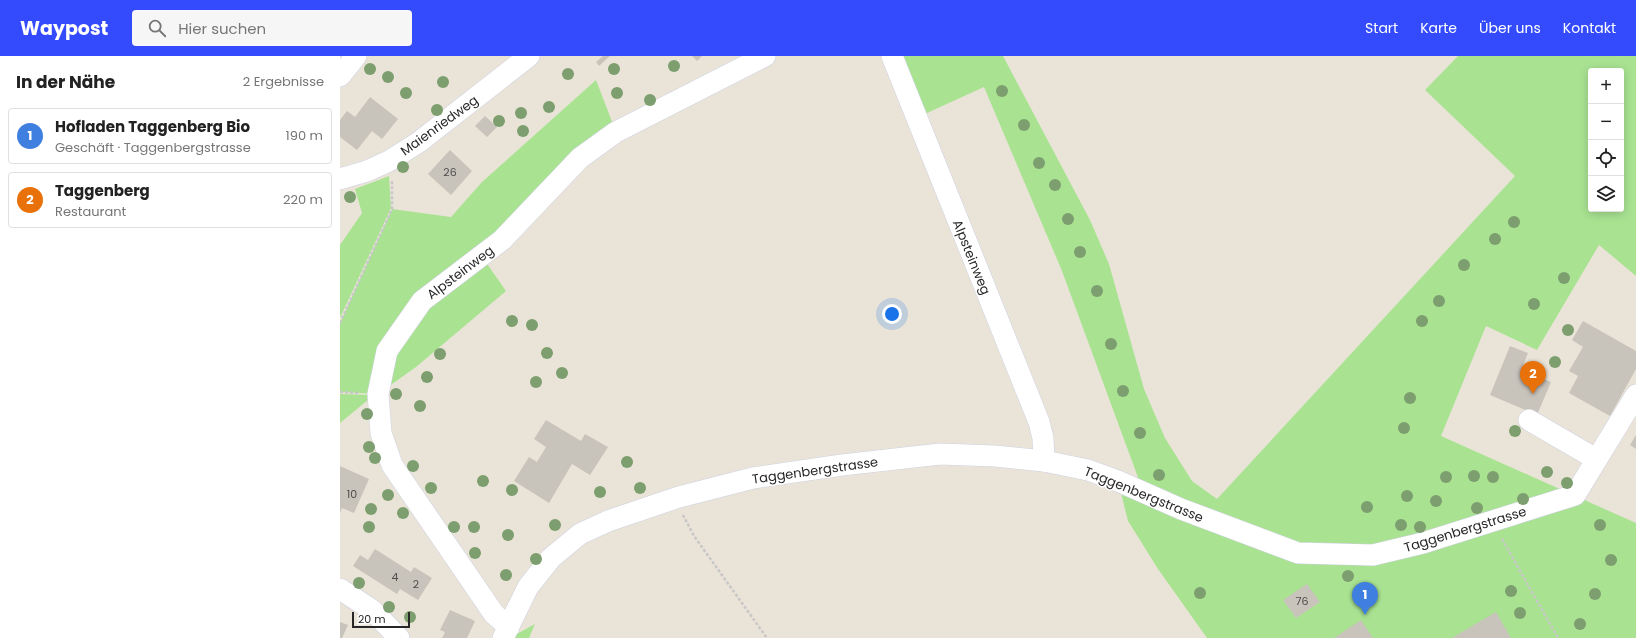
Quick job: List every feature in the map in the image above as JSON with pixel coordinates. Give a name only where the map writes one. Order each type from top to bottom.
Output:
[{"type":"street","points":[[340,76],[356,56]]},
{"type":"street","name":"Maienriedweg","points":[[340,179],[367,171],[389,161],[419,142],[529,56]]},
{"type":"street","name":"Alpsteinweg","points":[[506,632],[392,465],[381,433],[378,394],[387,351],[422,301],[502,240],[580,158],[616,132],[764,56]]},
{"type":"street","name":"Alpsteinweg","points":[[892,56],[1039,422],[1043,438],[1044,461]]},
{"type":"street","name":"Taggenbergstrasse","points":[[506,632],[528,587],[551,558],[580,534],[608,520],[680,497],[753,478],[842,465],[940,454],[995,456],[1044,461],[1088,470],[1118,481],[1188,512],[1298,553],[1373,555],[1423,543],[1575,495],[1636,395]]},
{"type":"street","points":[[1529,420],[1596,459]]},
{"type":"street","points":[[340,588],[372,610],[399,638]]},
{"type":"path","points":[[340,323],[392,209],[392,183]]},
{"type":"path","points":[[680,497],[684,518],[694,536],[767,638]]},
{"type":"path","points":[[1492,521],[1558,638]]},
{"type":"green space","points":[[892,56],[1003,56],[1090,220],[1109,264],[1144,389],[1165,438],[1192,481],[1217,499],[1515,176],[1425,90],[1458,56],[1636,56],[1636,276],[1599,245],[1537,350],[1486,326],[1441,436],[1636,523],[1636,638],[1207,638],[1158,569],[1128,521],[1118,481],[1143,491],[1062,271],[984,87],[916,118]]},
{"type":"green space","points":[[596,80],[616,132],[483,258],[506,291],[416,367],[378,394],[340,392],[340,323],[392,209],[451,217],[482,182]]},
{"type":"green space","points":[[389,176],[391,208],[340,318],[340,245],[362,213],[355,189]]},
{"type":"green space","points":[[340,394],[374,395],[340,423]]},
{"type":"green space","points":[[535,624],[529,638],[513,638],[513,636]]},
{"type":"building","points":[[603,56],[610,56],[599,66],[596,62]]},
{"type":"building","points":[[692,56],[702,56],[697,61]]},
{"type":"building","points":[[370,97],[398,119],[382,139],[372,131],[357,150],[340,137],[340,120],[347,111],[355,117]]},
{"type":"building","points":[[485,116],[497,127],[487,137],[475,126]]},
{"type":"building","points":[[450,150],[472,171],[451,195],[428,174]]},
{"type":"building","points":[[1583,321],[1636,351],[1636,369],[1610,416],[1569,393],[1578,376],[1569,371],[1583,347],[1572,340]]},
{"type":"building","points":[[1510,346],[1528,353],[1521,370],[1551,382],[1537,415],[1490,395]]},
{"type":"building","points":[[546,420],[581,441],[585,434],[608,447],[590,475],[572,464],[549,503],[514,481],[529,457],[537,462],[546,447],[534,439]]},
{"type":"building","points":[[1636,435],[1636,449],[1630,445]]},
{"type":"building","points":[[340,466],[369,479],[354,513],[342,508],[340,513]]},
{"type":"building","points":[[375,549],[411,572],[414,567],[432,578],[418,600],[400,589],[397,594],[353,566],[360,555],[368,560]]},
{"type":"building","points":[[1307,584],[1320,602],[1296,618],[1283,600]]},
{"type":"building","points":[[450,610],[475,621],[467,638],[442,638],[445,632],[440,630]]},
{"type":"building","points":[[1496,612],[1511,638],[1452,638]]},
{"type":"building","points":[[1361,620],[1373,638],[1334,638]]},
{"type":"building","points":[[340,622],[348,625],[342,638],[340,638]]},
{"type":"place","name":"Taggenberg","points":[[1533,394]]},
{"type":"place","name":"Hofladen Taggenberg Bio","points":[[1365,615]]}]
